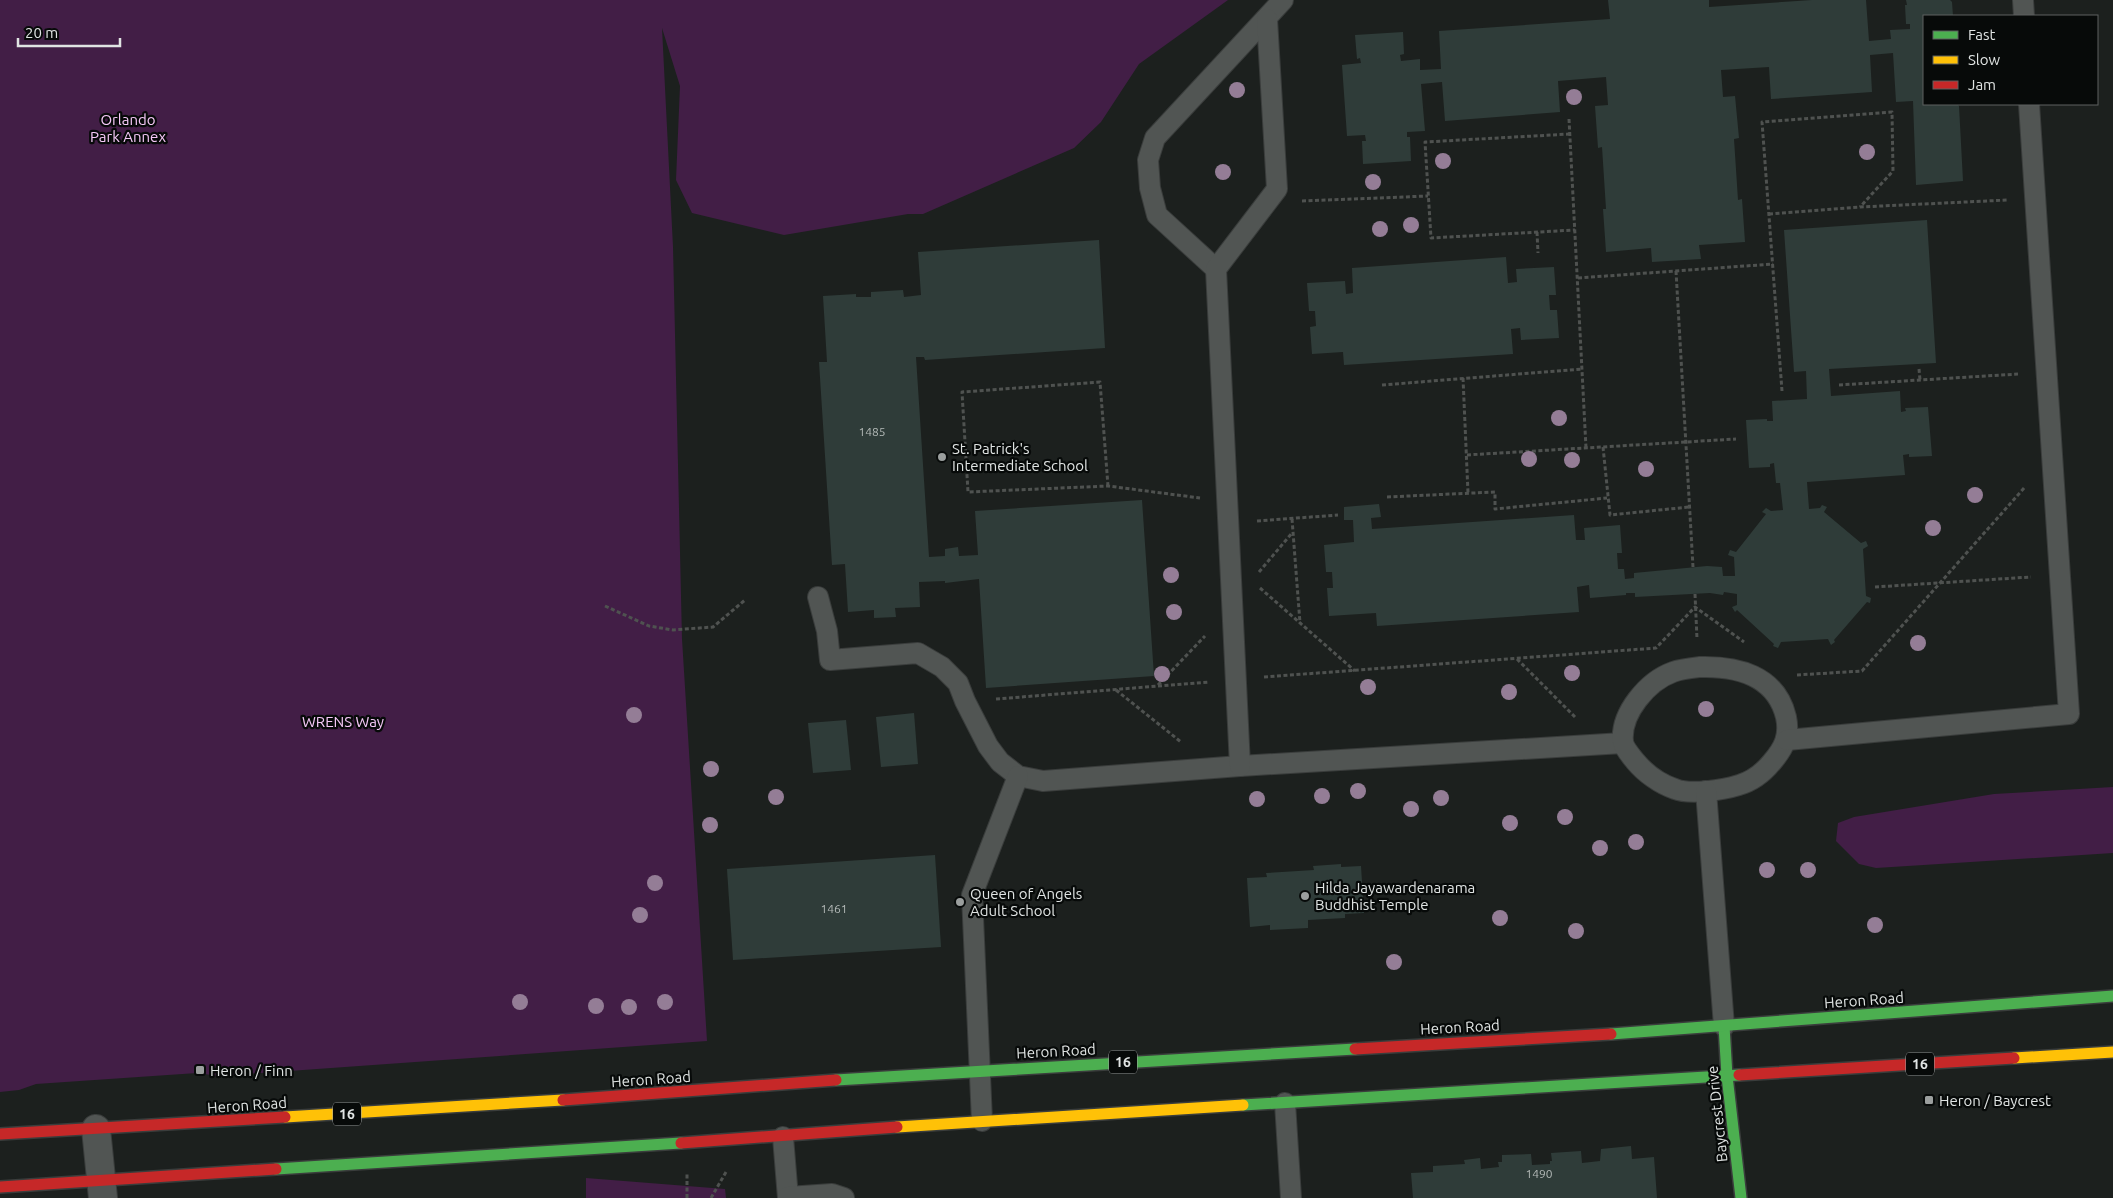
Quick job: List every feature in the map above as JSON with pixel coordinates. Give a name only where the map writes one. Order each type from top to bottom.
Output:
[{"type":"main road","name":"Heron Road","points":[[0,1134],[559,1100],[981,1070],[1724,1026],[2113,996]]},
{"type":"main road","name":"Baycrest Drive","points":[[1724,1026],[1727,1076],[1740,1198]]},
{"type":"main road","name":"16","points":[[0,1187],[102,1189],[982,1121],[2113,1052]]},
{"type":"street","points":[[96,1129],[102,1189]]},
{"type":"lane","points":[[1216,269],[1157,215],[1150,188],[1148,160],[1155,138],[1283,0]]},
{"type":"lane","points":[[2023,0],[2024,15]]},
{"type":"lane","points":[[1240,766],[1216,269],[1277,189],[1267,19]]},
{"type":"lane","points":[[1787,740],[2069,714],[2029,105]]},
{"type":"lane","points":[[818,597],[827,631],[830,660],[918,653],[942,667],[958,683],[988,746],[1000,762],[1018,776],[1043,782],[1240,766],[1623,743]]},
{"type":"lane","points":[[1724,666],[1756,677],[1778,695],[1783,706],[1787,724],[1787,740],[1780,753],[1755,779],[1739,785],[1706,791],[1676,790],[1655,779],[1641,768],[1623,743],[1624,727],[1629,713],[1639,697],[1654,684],[1673,672],[1700,667],[1724,666]]},
{"type":"lane","points":[[982,1121],[972,895],[1018,776]]},
{"type":"lane","points":[[1706,791],[1724,1026]]},
{"type":"lane","points":[[1284,1103],[1290,1198]]},
{"type":"lane","points":[[783,1137],[788,1198],[832,1194],[844,1198]]},
{"type":"path","points":[[1782,391],[1762,122],[1892,112],[1893,171],[1860,207]]},
{"type":"path","points":[[1570,120],[1586,448]]},
{"type":"path","points":[[1570,134],[1426,142],[1428,196],[1431,238],[1575,230]]},
{"type":"path","points":[[1267,202],[1428,196]]},
{"type":"path","points":[[1769,214],[1860,207],[2036,198]]},
{"type":"path","points":[[1537,232],[1538,253]]},
{"type":"path","points":[[1578,278],[1773,264]]},
{"type":"path","points":[[1676,271],[1693,567]]},
{"type":"path","points":[[1919,368],[1920,380]]},
{"type":"path","points":[[1382,385],[1582,369]]},
{"type":"path","points":[[1839,385],[2047,372]]},
{"type":"path","points":[[1464,378],[1468,493]]},
{"type":"path","points":[[1108,486],[1100,382],[962,392],[968,492],[1108,486],[1143,489],[1228,502]]},
{"type":"path","points":[[1467,455],[1736,439]]},
{"type":"path","points":[[1603,446],[1610,515],[1689,507]]},
{"type":"path","points":[[1756,677],[1862,671],[1938,583],[2031,481]]},
{"type":"path","points":[[1387,497],[1494,492],[1495,509],[1607,498]]},
{"type":"path","points":[[1229,523],[1338,516]]},
{"type":"path","points":[[1292,519],[1300,624]]},
{"type":"path","points":[[1258,574],[1292,533]]},
{"type":"path","points":[[1875,587],[2035,577]]},
{"type":"path","points":[[1259,587],[1355,671]]},
{"type":"path","points":[[1694,594],[1700,667]]},
{"type":"path","points":[[605,606],[649,626],[673,630],[713,627],[745,600]]},
{"type":"path","points":[[1695,607],[1744,642]]},
{"type":"path","points":[[1256,678],[1656,648],[1695,607]]},
{"type":"path","points":[[1157,686],[1211,630]]},
{"type":"path","points":[[1516,659],[1579,720],[1580,747]]},
{"type":"path","points":[[965,701],[1215,681]]},
{"type":"path","points":[[1115,689],[1180,741],[1191,771]]},
{"type":"path","points":[[687,1168],[687,1198]]},
{"type":"path","points":[[711,1198],[727,1171]]},
{"type":"green space","name":"WRENS Way","points":[[0,0],[1228,0],[1139,64],[1101,122],[1074,148],[923,214],[908,214],[784,235],[692,213],[676,180],[680,86],[662,28],[673,247],[682,639],[707,1041],[219,1076],[197,1073],[36,1084],[19,1090],[0,1092]]},
{"type":"green space","points":[[2113,787],[2113,853],[1876,868],[1859,864],[1836,841],[1838,823],[1854,817],[1994,794]]},
{"type":"green space","points":[[586,1178],[725,1189],[726,1198],[586,1198]]},
{"type":"building","points":[[1608,0],[1709,0],[1709,7],[1812,0],[1866,0],[1869,41],[1891,39],[1890,30],[1910,29],[1910,24],[1906,24],[1906,0],[1950,0],[1952,2],[1953,15],[1923,15],[1923,105],[1959,106],[1963,181],[1916,185],[1913,101],[1896,102],[1893,53],[1870,55],[1872,92],[1771,99],[1769,67],[1721,70],[1723,97],[1735,96],[1739,138],[1734,139],[1738,200],[1742,199],[1745,242],[1699,245],[1701,259],[1652,262],[1651,248],[1606,252],[1603,209],[1606,209],[1602,147],[1598,148],[1595,106],[1608,105],[1606,77],[1558,81],[1560,112],[1445,121],[1442,82],[1421,84],[1425,131],[1407,132],[1407,137],[1410,137],[1411,161],[1363,164],[1362,141],[1366,141],[1365,135],[1347,136],[1342,65],[1361,63],[1360,58],[1357,59],[1355,35],[1403,32],[1404,54],[1400,55],[1401,61],[1420,59],[1420,70],[1441,69],[1439,31],[1610,19]]},
{"type":"building","points":[[1927,220],[1936,363],[1829,369],[1831,396],[1900,391],[1901,412],[1906,411],[1905,408],[1928,407],[1932,456],[1909,457],[1909,454],[1903,455],[1905,475],[1807,482],[1809,509],[1820,508],[1822,505],[1827,507],[1824,512],[1861,543],[1866,541],[1868,546],[1863,549],[1866,596],[1871,598],[1870,603],[1867,602],[1831,645],[1828,639],[1781,642],[1778,648],[1773,646],[1774,644],[1737,610],[1735,612],[1732,607],[1737,605],[1737,594],[1724,592],[1723,595],[1710,593],[1635,597],[1635,593],[1626,593],[1626,595],[1590,598],[1589,585],[1577,587],[1579,612],[1377,626],[1376,613],[1329,616],[1327,588],[1333,588],[1332,572],[1326,572],[1324,545],[1354,542],[1353,520],[1344,520],[1344,507],[1379,504],[1381,517],[1371,518],[1372,529],[1574,515],[1576,540],[1585,540],[1584,528],[1620,525],[1622,553],[1617,553],[1618,569],[1624,569],[1625,579],[1634,578],[1634,573],[1707,566],[1722,567],[1723,576],[1735,576],[1734,557],[1728,555],[1730,550],[1736,552],[1766,514],[1762,512],[1766,508],[1771,511],[1783,510],[1780,483],[1776,483],[1774,463],[1770,464],[1770,467],[1749,468],[1746,420],[1767,419],[1767,421],[1773,421],[1772,401],[1807,399],[1806,371],[1794,372],[1784,230]]},
{"type":"building","points":[[1099,240],[1105,348],[925,360],[924,357],[916,357],[929,557],[945,556],[945,549],[958,547],[959,556],[978,555],[975,511],[1142,500],[1154,676],[986,688],[979,579],[945,583],[945,581],[919,582],[920,607],[895,608],[896,617],[874,618],[874,610],[848,612],[845,564],[832,565],[819,362],[827,362],[823,296],[856,294],[856,297],[871,297],[871,292],[903,290],[904,297],[921,295],[918,252]]},
{"type":"building","points":[[1506,257],[1508,283],[1517,282],[1516,269],[1554,267],[1556,295],[1549,295],[1550,310],[1557,310],[1559,338],[1521,340],[1520,328],[1511,329],[1513,354],[1344,365],[1343,352],[1312,354],[1310,327],[1316,326],[1315,311],[1309,311],[1307,283],[1345,281],[1346,294],[1353,293],[1352,268]]},
{"type":"building","points":[[914,713],[918,764],[881,767],[876,717]]},
{"type":"building","points":[[846,720],[851,770],[813,773],[808,723]]},
{"type":"building","points":[[935,855],[941,947],[733,960],[727,869]]},
{"type":"building","name":"Hilda Jayawardenarama Buddhist Temple","points":[[1341,864],[1341,867],[1361,866],[1364,913],[1345,914],[1345,918],[1308,920],[1308,928],[1270,930],[1270,925],[1250,927],[1247,878],[1267,877],[1266,873],[1314,870],[1313,866]]},
{"type":"building","points":[[1631,1146],[1632,1159],[1654,1157],[1657,1198],[1413,1198],[1411,1173],[1433,1172],[1433,1166],[1465,1164],[1464,1160],[1480,1158],[1481,1169],[1499,1167],[1498,1162],[1502,1162],[1502,1155],[1531,1154],[1532,1165],[1550,1164],[1550,1161],[1552,1161],[1551,1153],[1581,1151],[1582,1163],[1600,1161],[1601,1149]]},
{"type":"traffic: fast","points":[[1611,1034],[2113,996]]},
{"type":"traffic: fast","points":[[1724,1026],[1727,1076],[1741,1198]]},
{"type":"traffic: fast","points":[[836,1080],[1355,1049]]},
{"type":"traffic: fast","points":[[1243,1105],[1739,1075]]},
{"type":"traffic: fast","points":[[276,1169],[681,1143]]},
{"type":"traffic: slow","points":[[2014,1058],[2113,1052]]},
{"type":"traffic: slow","points":[[285,1117],[563,1100]]},
{"type":"traffic: slow","points":[[897,1127],[1243,1105]]},
{"type":"traffic: jam","points":[[1355,1049],[1611,1034]]},
{"type":"traffic: jam","points":[[1739,1075],[2014,1058]]},
{"type":"traffic: jam","points":[[563,1100],[836,1080]]},
{"type":"traffic: jam","points":[[0,1134],[285,1117]]},
{"type":"traffic: jam","points":[[681,1143],[897,1127]]},
{"type":"traffic: jam","points":[[0,1187],[276,1169]]},
{"type":"place","name":"St. Patrick's Intermediate School","points":[[942,457]]},
{"type":"place","name":"Hilda Jayawardenarama Buddhist Temple","points":[[1305,896]]},
{"type":"place","name":"Queen of Angels Adult School","points":[[960,902]]},
{"type":"place","name":"Heron / Finn","points":[[200,1070]]},
{"type":"place","name":"Heron / Baycrest","points":[[1929,1100]]},
{"type":"park label","name":"Orlando Park Annex","points":[[128,128]]}]
